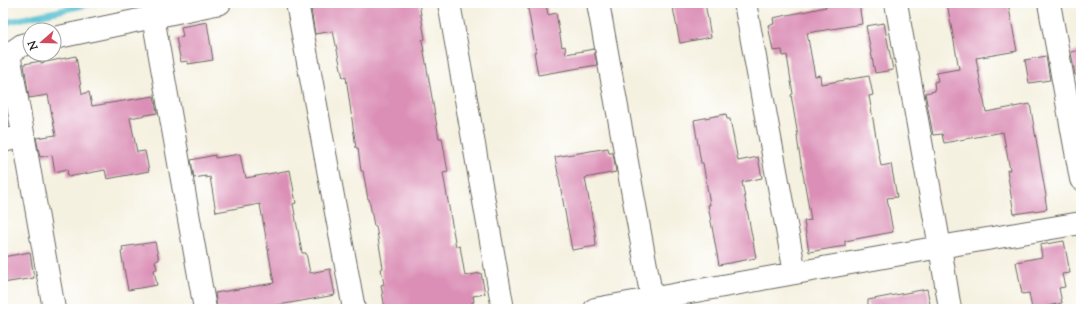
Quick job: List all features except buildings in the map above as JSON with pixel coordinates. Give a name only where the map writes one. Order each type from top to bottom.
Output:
[{"type":"street","points":[[62,36],[220,3]]},
{"type":"street","points":[[297,3],[354,309]]},
{"type":"street","points":[[449,3],[503,309]]},
{"type":"street","points":[[598,3],[652,299]]},
{"type":"street","points":[[745,3],[795,273]]},
{"type":"street","points":[[896,3],[950,309]]},
{"type":"street","points":[[1049,3],[1081,179]]},
{"type":"street","points":[[153,17],[206,309]]},
{"type":"street","points":[[22,45],[10,54],[54,309]]},
{"type":"street","points":[[3,141],[24,136]]},
{"type":"street","points":[[595,309],[940,246],[1081,223]]},
{"type":"green space","points":[[3,83],[9,126],[3,133]]},
{"type":"waterway","points":[[3,23],[95,3]]}]
